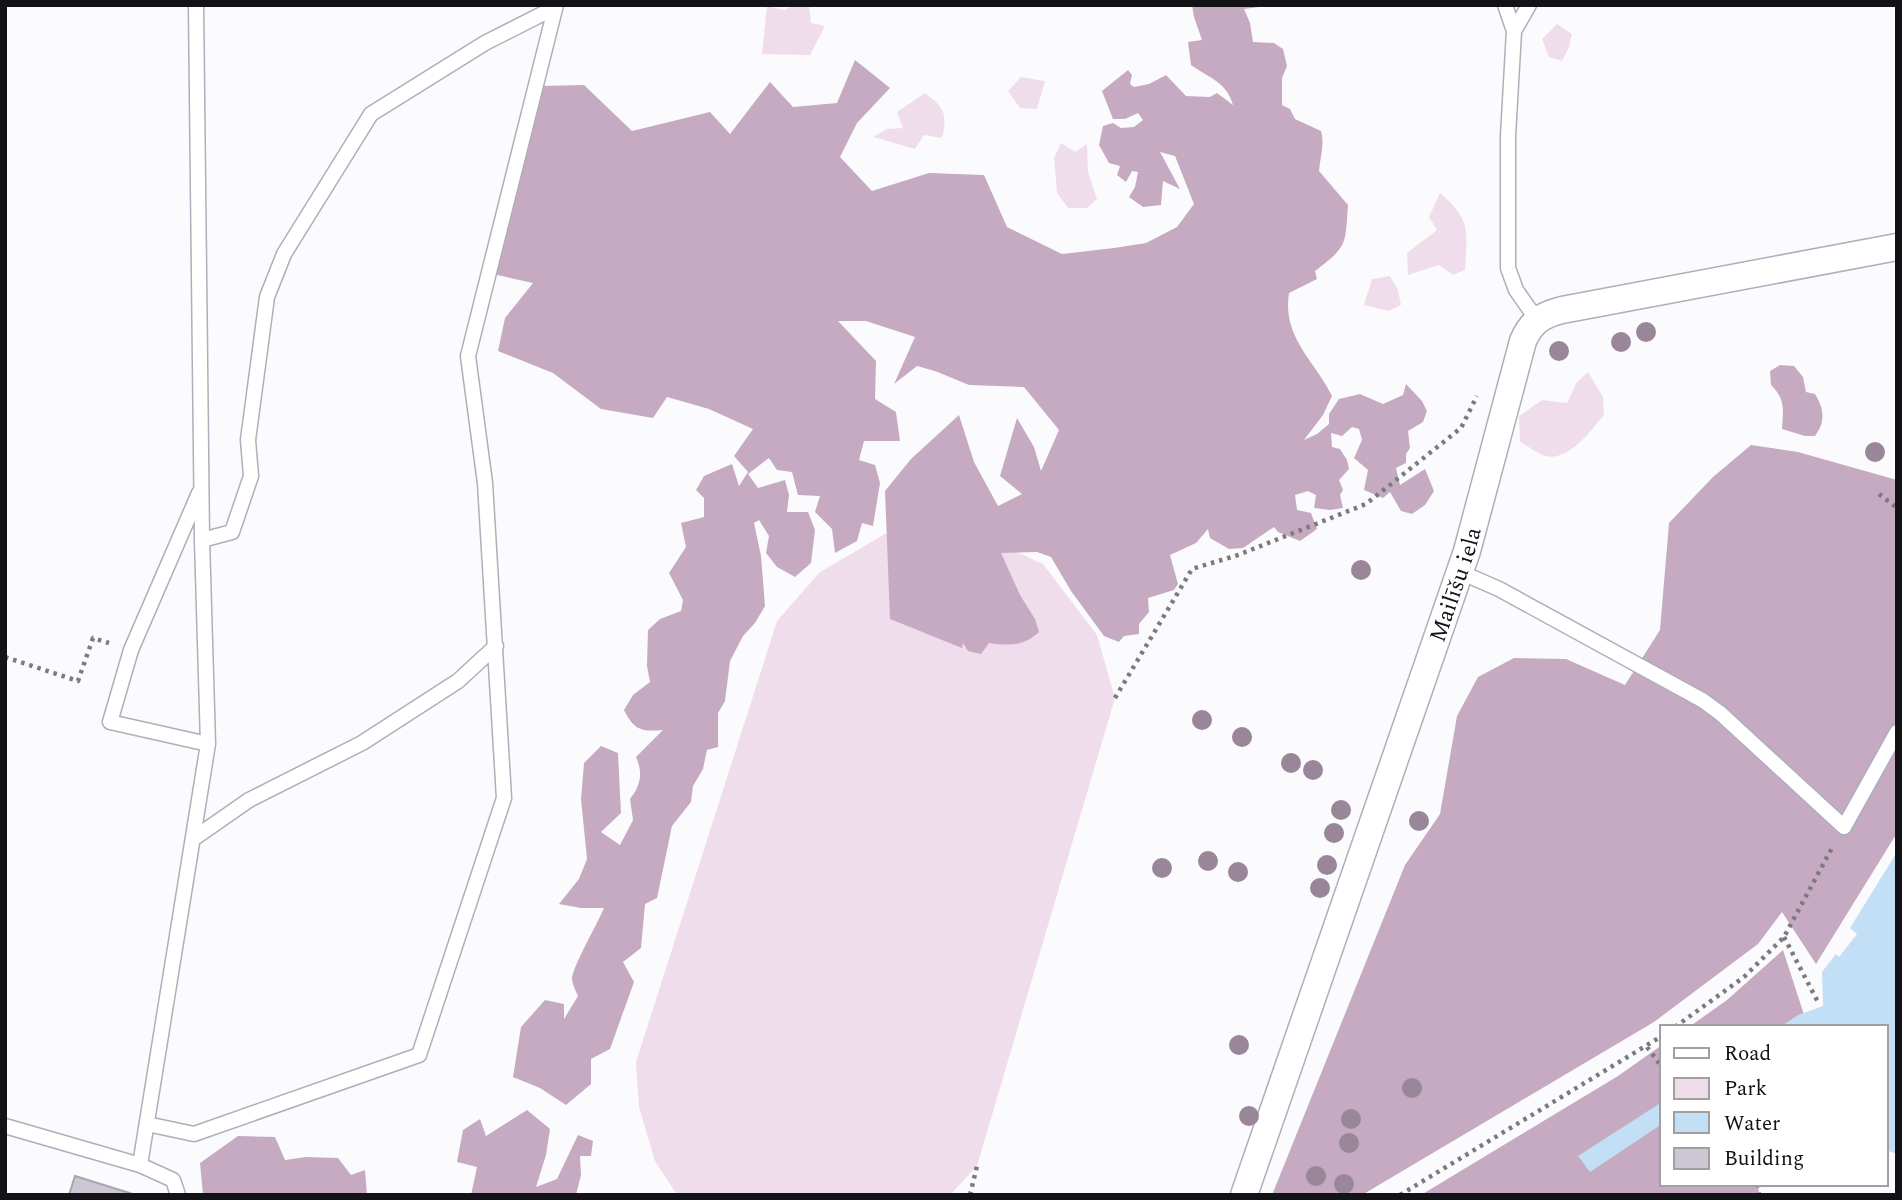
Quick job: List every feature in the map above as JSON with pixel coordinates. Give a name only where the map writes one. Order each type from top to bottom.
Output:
[{"type":"street","points":[[1539,318],[1562,310],[1897,247]]},
{"type":"street","name":"Mailīšu iela","points":[[1244,1195],[1460,572],[1523,341],[1529,327],[1539,318]]},
{"type":"lane","points":[[140,1166],[208,744],[201,489],[196,5]]},
{"type":"lane","points":[[1505,5],[1514,31],[1507,136],[1506,253],[1516,290],[1539,318]]},
{"type":"lane","points":[[1514,31],[1529,5]]},
{"type":"lane","points":[[202,540],[232,532],[251,477],[248,440],[267,297],[284,254],[371,114],[485,43],[555,6]]},
{"type":"lane","points":[[147,1124],[194,1134],[419,1055],[504,798],[485,483],[468,356],[555,6]]},
{"type":"lane","points":[[201,489],[131,650],[110,722],[208,744]]},
{"type":"lane","points":[[1460,572],[1499,589],[1702,700],[1720,713],[1844,827],[1897,732]]},
{"type":"lane","points":[[192,839],[249,800],[362,743],[458,681],[496,646]]},
{"type":"lane","points":[[5,1126],[140,1166],[173,1180],[178,1195]]},
{"type":"path","points":[[1115,698],[1192,569],[1238,555],[1366,503],[1461,428],[1479,392]]},
{"type":"path","points":[[1879,494],[1897,508]]},
{"type":"path","points":[[5,657],[78,681],[93,638],[131,650]]},
{"type":"path","points":[[1678,1025],[1744,977],[1784,937],[1844,827]]},
{"type":"path","points":[[1784,937],[1819,1004]]},
{"type":"path","points":[[1400,1195],[1660,1037]]},
{"type":"path","points":[[1647,1047],[1660,1064]]},
{"type":"path","points":[[970,1195],[977,1166]]},
{"type":"green space","points":[[794,5],[809,5],[811,23],[825,26],[810,55],[762,54],[767,6],[785,10]]},
{"type":"green space","points":[[1557,24],[1572,34],[1562,61],[1549,57],[1542,39]]},
{"type":"green space","points":[[1021,77],[1045,81],[1037,109],[1020,108],[1008,91]]},
{"type":"green space","points":[[925,93],[943,112],[945,123],[942,138],[924,135],[915,149],[873,137],[887,129],[903,128],[897,112]]},
{"type":"green space","points":[[1061,143],[1075,152],[1087,144],[1088,172],[1097,199],[1087,208],[1068,208],[1057,193],[1054,158]]},
{"type":"green space","points":[[1440,193],[1458,211],[1465,227],[1465,270],[1453,275],[1439,265],[1408,275],[1407,253],[1437,230],[1429,217]]},
{"type":"green space","points":[[1390,276],[1398,290],[1401,305],[1389,311],[1364,305],[1372,279]]},
{"type":"green space","points":[[1588,372],[1603,397],[1604,415],[1586,436],[1571,450],[1554,457],[1542,455],[1520,442],[1519,416],[1542,400],[1567,403],[1577,382]]},
{"type":"green space","points":[[885,534],[978,534],[1043,564],[1097,635],[1115,698],[977,1166],[950,1195],[677,1195],[655,1161],[639,1107],[636,1062],[777,621],[820,572]]},
{"type":"shaded area","points":[[1192,5],[1273,5],[1244,9],[1250,23],[1253,42],[1274,43],[1283,49],[1287,66],[1282,78],[1282,105],[1290,109],[1295,119],[1321,131],[1319,171],[1348,205],[1345,237],[1339,250],[1315,271],[1317,279],[1289,293],[1290,323],[1295,335],[1332,396],[1323,415],[1304,440],[1329,424],[1329,414],[1339,399],[1360,394],[1383,404],[1403,395],[1406,384],[1422,401],[1427,411],[1423,422],[1408,431],[1410,448],[1406,454],[1406,463],[1396,468],[1400,485],[1425,469],[1434,491],[1425,505],[1412,514],[1401,511],[1390,492],[1383,498],[1364,490],[1368,470],[1354,458],[1362,440],[1359,429],[1352,427],[1342,436],[1331,433],[1332,447],[1340,449],[1349,469],[1339,480],[1343,490],[1340,495],[1343,508],[1314,508],[1316,495],[1308,491],[1295,495],[1297,510],[1311,513],[1317,529],[1300,541],[1278,532],[1274,527],[1243,548],[1229,549],[1210,538],[1208,529],[1196,543],[1170,555],[1178,584],[1174,590],[1148,598],[1149,612],[1139,624],[1139,634],[1124,636],[1119,642],[1104,636],[1071,591],[1051,557],[1037,552],[1001,553],[1039,632],[1016,644],[989,643],[981,654],[968,651],[963,643],[962,648],[890,619],[885,491],[911,459],[959,415],[974,462],[998,506],[1022,494],[1000,476],[1017,418],[1034,447],[1041,471],[1059,430],[1024,387],[969,385],[917,366],[894,384],[915,337],[866,321],[838,321],[876,361],[875,399],[896,412],[900,441],[864,441],[859,460],[875,465],[880,483],[873,526],[862,523],[857,541],[835,553],[832,529],[815,512],[820,496],[798,495],[792,472],[777,470],[769,458],[748,474],[758,488],[785,480],[789,495],[787,512],[808,512],[815,530],[811,563],[795,577],[777,567],[766,553],[769,536],[759,520],[754,523],[761,556],[765,606],[743,636],[730,661],[725,701],[718,713],[718,747],[707,750],[703,769],[693,786],[691,802],[672,826],[657,898],[645,904],[641,948],[623,962],[634,982],[610,1049],[591,1059],[591,1084],[566,1105],[540,1088],[513,1077],[521,1027],[545,1000],[564,1004],[564,1019],[578,996],[572,982],[573,974],[604,908],[559,904],[579,879],[587,859],[581,799],[584,763],[601,746],[618,753],[621,813],[601,832],[620,845],[633,820],[630,799],[639,784],[640,774],[636,757],[663,730],[649,731],[635,726],[624,710],[633,695],[650,682],[647,666],[648,630],[660,619],[681,611],[683,600],[669,573],[686,547],[681,523],[704,517],[704,498],[696,490],[704,476],[732,464],[739,486],[748,472],[734,456],[753,429],[709,409],[667,397],[653,418],[601,409],[553,373],[498,351],[505,318],[533,283],[493,274],[540,86],[584,85],[632,131],[710,112],[730,134],[770,82],[793,107],[837,103],[855,60],[890,88],[857,123],[840,157],[872,191],[929,173],[984,175],[1007,227],[1062,254],[1114,248],[1146,243],[1177,227],[1194,204],[1175,156],[1160,152],[1180,189],[1163,181],[1161,205],[1143,207],[1129,197],[1135,187],[1138,172],[1132,171],[1126,182],[1117,175],[1120,166],[1109,163],[1099,145],[1103,126],[1113,123],[1121,128],[1134,127],[1143,120],[1138,113],[1125,119],[1113,119],[1102,91],[1128,70],[1132,75],[1130,84],[1134,87],[1149,84],[1166,75],[1186,96],[1210,97],[1217,93],[1233,105],[1222,86],[1191,65],[1188,42],[1202,40]]},
{"type":"shaded area","points":[[1780,365],[1794,366],[1803,377],[1806,392],[1815,394],[1818,399],[1822,420],[1815,436],[1782,429],[1782,406],[1771,385],[1770,371]]},
{"type":"shaded area","points":[[1751,445],[1798,452],[1897,480],[1897,833],[1816,964],[1782,912],[1758,944],[1654,1022],[1362,1195],[1272,1195],[1405,865],[1440,814],[1457,716],[1478,677],[1514,658],[1566,659],[1625,685],[1660,630],[1669,523],[1713,477]]},
{"type":"shaded area","points":[[1783,950],[1807,1025],[1692,1025],[1727,1000]]},
{"type":"shaded area","points":[[1660,1046],[1660,1186],[1758,1186],[1759,1195],[1421,1195],[1618,1076]]},
{"type":"shaded area","points":[[527,1110],[550,1129],[546,1155],[536,1187],[557,1179],[578,1135],[593,1141],[591,1156],[580,1156],[581,1175],[576,1195],[471,1195],[477,1167],[457,1162],[463,1130],[480,1119],[486,1136]]},
{"type":"shaded area","points":[[238,1136],[275,1137],[285,1160],[306,1157],[338,1158],[351,1175],[365,1170],[367,1195],[203,1195],[200,1163]]},
{"type":"water","points":[[1897,852],[1897,1154],[1888,1151],[1888,1025],[1783,1025],[1798,1015],[1823,1006],[1822,972],[1836,954],[1839,957],[1857,934],[1850,928]]},
{"type":"water","points":[[1660,1103],[1660,1125],[1590,1172],[1578,1156]]},
{"type":"building","points":[[75,1176],[136,1195],[69,1195]]}]
